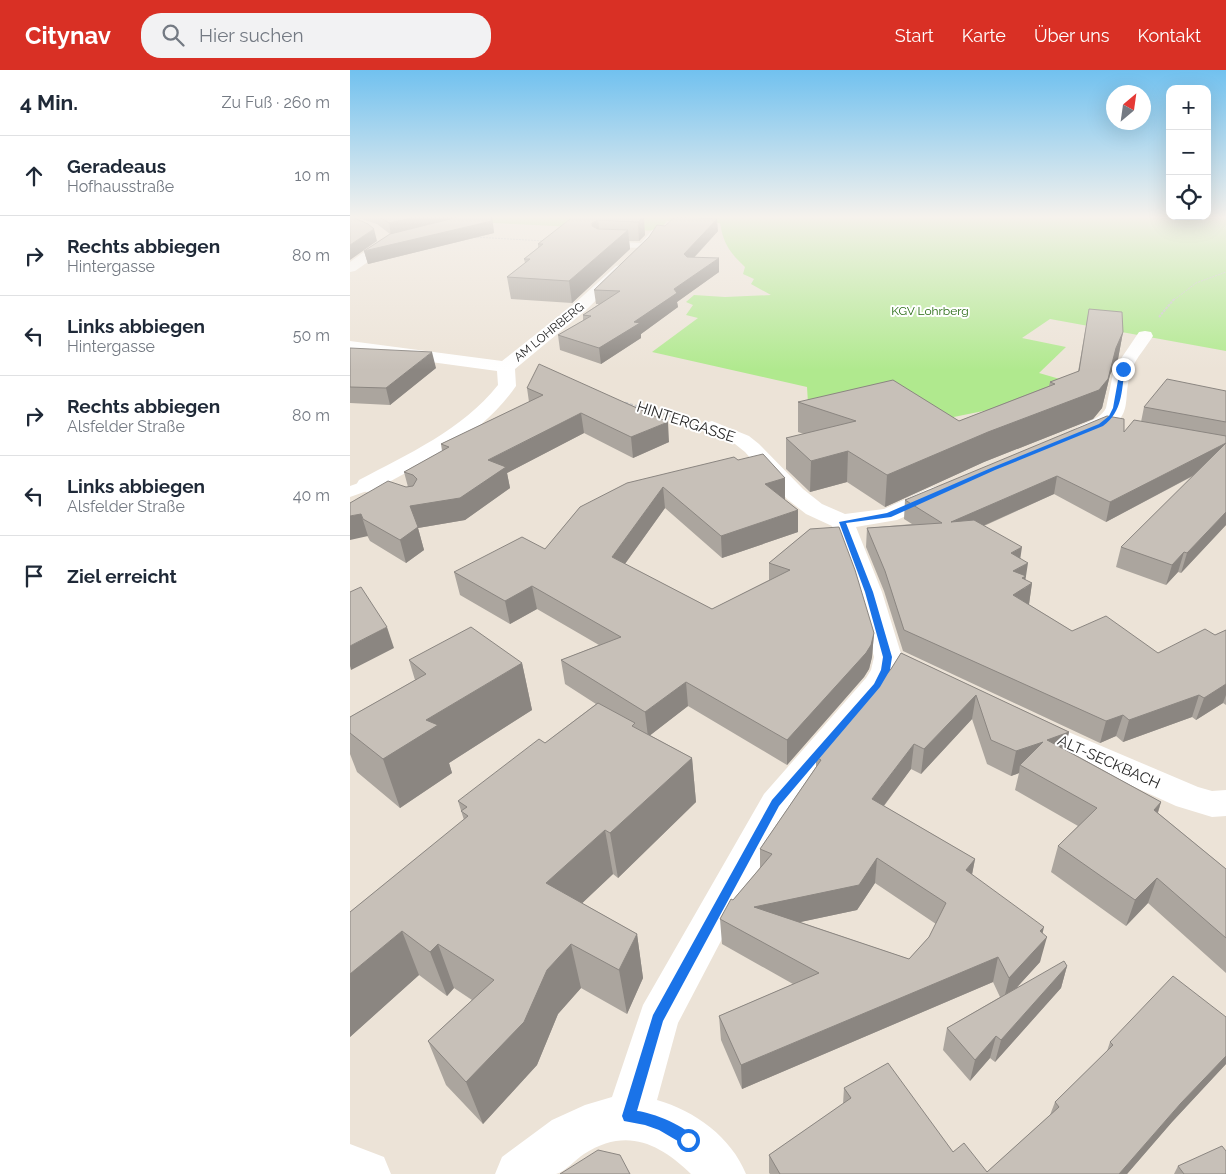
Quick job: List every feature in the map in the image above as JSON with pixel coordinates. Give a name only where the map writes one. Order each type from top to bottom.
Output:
[{"type":"street","name":"AM LOHRBERG","points":[[350,346],[506,367],[556,329],[594,296],[622,268]]},
{"type":"street","points":[[1063,441],[1101,425],[1111,417],[1116,408],[1123,369],[1145,336]]},
{"type":"street","name":"AM LOHRBERG","points":[[358,489],[420,456],[460,430],[490,407],[507,386],[506,367]]},
{"type":"street","points":[[1101,425],[1129,430]]},
{"type":"street","name":"HINTERGASSE","points":[[712,427],[742,440],[801,499],[814,509],[842,522]]},
{"type":"street","points":[[629,1116],[658,1019],[776,803],[877,685],[886,670],[900,664],[842,522],[889,515],[958,484]]},
{"type":"street","name":"ALT-SECKBACH","points":[[1009,717],[1162,787],[1212,804],[1226,803]]},
{"type":"street","points":[[519,1174],[583,1128],[616,1117],[629,1116],[645,1118],[663,1125],[688,1140],[722,1174]]},
{"type":"street","points":[[350,1168],[367,1174]]},
{"type":"lane","points":[[358,489],[403,499]]},
{"type":"path","points":[[1145,336],[1175,297],[1208,276],[1226,272]]},
{"type":"path","name":"HINTERGASSE","points":[[616,400],[712,427]]},
{"type":"green space","name":"KGV Lohrberg","points":[[745,268],[1226,268],[1226,351],[1050,319],[1022,338],[1066,347],[1039,373],[1084,386],[1003,407],[929,422],[808,403],[807,387],[652,352],[698,318],[686,315],[693,305],[686,302],[694,295],[725,297],[771,295],[751,284],[754,279],[743,274]]},
{"type":"building","points":[[519,268],[585,268],[569,281],[507,277]]},
{"type":"building","points":[[617,268],[705,268],[674,289],[677,293],[634,322],[640,323],[599,348],[558,335],[591,316],[583,315],[620,291],[594,290]]},
{"type":"building","points":[[1089,309],[1122,312],[1123,332],[1116,348],[1108,379],[1099,390],[988,432],[887,475],[848,451],[811,461],[786,438],[856,421],[798,402],[893,380],[959,421],[1055,384],[1050,382],[1079,371]]},
{"type":"building","points":[[350,348],[432,352],[386,388],[350,387]]},
{"type":"building","points":[[539,364],[668,422],[631,437],[581,413],[488,460],[506,467],[460,498],[410,506],[418,527],[400,540],[363,519],[361,514],[350,516],[350,503],[388,481],[406,487],[413,486],[417,479],[413,475],[404,472],[449,447],[441,444],[543,395],[527,388]]},
{"type":"building","points":[[1167,379],[1226,391],[1226,422],[1144,407]]},
{"type":"building","points":[[1107,416],[1124,419],[1124,432],[1134,420],[1226,436],[1226,443],[1110,502],[1057,476],[951,522],[974,520],[1022,547],[1011,553],[1028,563],[1013,571],[1026,576],[1022,578],[1032,583],[1013,595],[1072,631],[1106,616],[1158,653],[1205,629],[1215,635],[1226,630],[1226,684],[1204,698],[1199,695],[1129,720],[1123,715],[1106,721],[904,630],[885,571],[867,528],[942,523],[905,500]]},
{"type":"building","points":[[1226,443],[1226,512],[1187,553],[1184,552],[1172,565],[1121,547]]},
{"type":"building","points":[[763,454],[785,478],[765,484],[798,510],[721,536],[663,487],[612,557],[712,609],[790,570],[769,563],[810,529],[839,527],[855,570],[874,633],[871,645],[866,653],[787,740],[686,682],[645,712],[561,660],[621,637],[532,586],[505,601],[454,572],[522,537],[545,549],[580,507],[627,483],[734,457],[738,460]]},
{"type":"building","points":[[361,587],[387,627],[350,646],[350,592]]},
{"type":"building","points":[[471,627],[522,663],[426,720],[438,725],[383,759],[350,733],[350,717],[426,674],[409,660]]},
{"type":"building","points":[[901,653],[1069,732],[1047,740],[1161,802],[1154,810],[1226,869],[1226,938],[1157,878],[1135,900],[1058,846],[1097,808],[1020,765],[1043,742],[1016,751],[991,740],[976,695],[924,749],[914,744],[872,799],[975,859],[966,870],[1044,927],[1040,931],[1047,937],[1009,978],[998,957],[741,1065],[719,1016],[819,973],[720,919],[731,899],[733,900],[772,854],[760,849],[821,760],[816,757],[891,669]],"holes":[[[877,858],[946,903],[929,937],[909,959],[754,907],[859,885]]]},
{"type":"building","points":[[598,703],[635,723],[632,726],[692,758],[610,833],[605,830],[546,883],[637,934],[619,970],[571,944],[547,970],[524,1022],[466,1082],[428,1041],[494,980],[438,944],[430,952],[402,931],[350,974],[350,912],[468,816],[461,811],[467,807],[458,801],[539,739],[545,743]]},
{"type":"building","points":[[1064,961],[1067,966],[1001,1040],[996,1036],[975,1060],[947,1028]]},
{"type":"building","points":[[1173,976],[1226,1017],[1226,1056],[1181,1103],[1119,1174],[780,1174],[769,1155],[851,1098],[844,1088],[888,1063],[953,1152],[964,1143],[987,1172],[1059,1107],[1055,1102],[1113,1045],[1110,1042]]},
{"type":"building","points":[[1222,1146],[1226,1151],[1226,1174],[1184,1174],[1178,1166]]},
{"type":"building","points":[[598,1150],[620,1155],[630,1174],[560,1174]]},
{"type":"route","points":[[688,1140],[663,1125],[645,1118],[629,1116],[658,1019],[776,803],[877,685],[886,670],[888,657],[881,630],[869,592],[842,522],[889,515],[993,469],[1101,425],[1111,417],[1116,408],[1123,369]]}]
